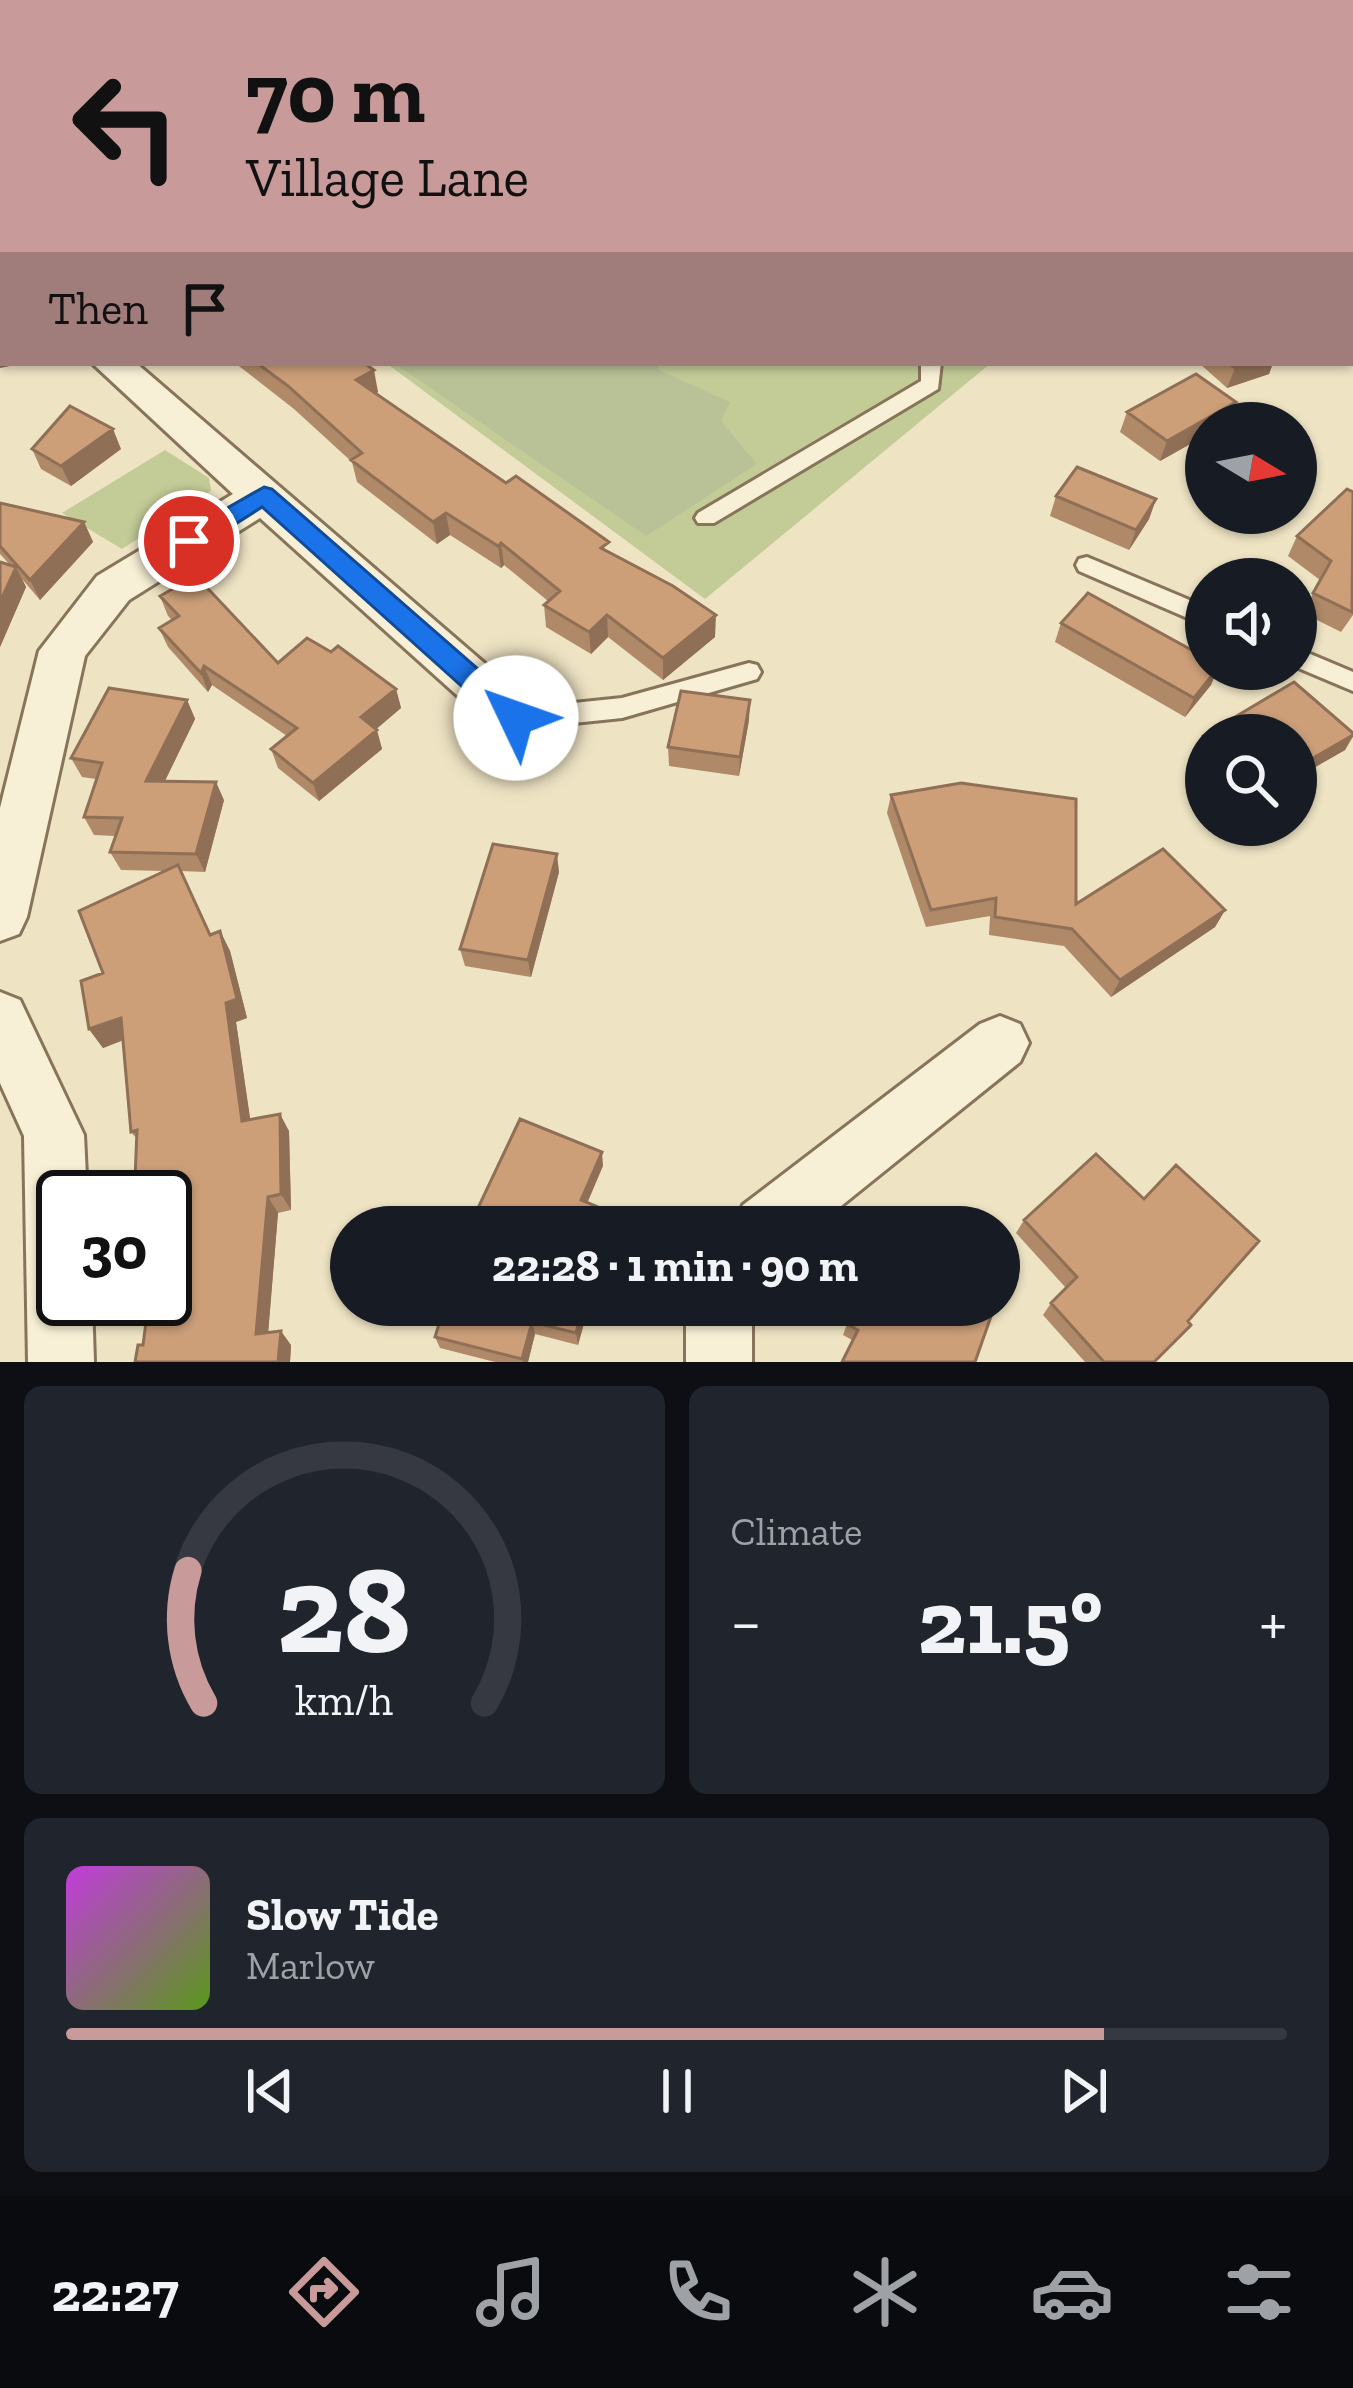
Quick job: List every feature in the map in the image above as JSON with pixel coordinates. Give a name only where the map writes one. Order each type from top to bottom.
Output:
[{"type":"street","points":[[115,366],[516,718]]},
{"type":"street","points":[[0,917],[63,651],[113,588],[264,495]]},
{"type":"street","points":[[0,1019],[54,1135],[61,1362]]},
{"type":"street","points":[[792,1206],[1000,1042]]},
{"type":"street","points":[[718,1326],[719,1362]]},
{"type":"lane","points":[[706,518],[931,384],[931,366]]},
{"type":"lane","points":[[1087,565],[1185,608]]},
{"type":"lane","points":[[1317,666],[1353,682]]},
{"type":"lane","points":[[516,718],[622,708],[749,672]]},
{"type":"green space","points":[[390,366],[987,366],[705,599]]},
{"type":"green space","points":[[398,366],[658,366],[730,402],[721,421],[757,464],[646,536]]},
{"type":"green space","points":[[165,450],[209,478],[211,491],[122,549],[62,513]]},
{"type":"building","points":[[261,366],[368,366],[374,370],[356,380],[506,483],[516,476],[609,542],[601,548],[716,615],[663,658],[607,615],[589,632],[544,605],[560,591],[501,543],[498,546],[446,513],[433,522],[351,460],[362,453]]},
{"type":"building","points":[[1196,374],[1236,402],[1185,402],[1185,431],[1167,441],[1127,412]]},
{"type":"building","points":[[70,406],[113,429],[61,466],[32,449]]},
{"type":"building","points":[[1077,467],[1156,499],[1136,530],[1056,496]]},
{"type":"building","points":[[1347,489],[1353,492],[1352,612],[1317,595],[1331,561],[1297,536],[1317,534],[1317,517]]},
{"type":"building","points":[[0,503],[84,522],[30,580],[0,546]]},
{"type":"building","points":[[0,562],[16,567],[0,602]]},
{"type":"building","points":[[196,576],[278,663],[307,638],[331,652],[338,646],[396,689],[361,717],[377,730],[313,783],[271,749],[297,728],[204,666],[201,673],[159,628],[179,616],[160,596]]},
{"type":"building","points":[[1088,593],[1185,646],[1185,690],[1200,690],[1194,698],[1061,623]]},
{"type":"building","points":[[109,688],[187,700],[146,781],[216,782],[196,854],[110,852],[122,818],[84,817],[102,763],[71,758]]},
{"type":"building","points":[[1281,690],[1303,690],[1353,735],[1317,756],[1317,714],[1240,714]]},
{"type":"building","points":[[681,691],[750,700],[740,757],[668,747]]},
{"type":"building","points":[[961,783],[1076,799],[1076,904],[1163,849],[1225,910],[1120,980],[1072,929],[995,917],[996,898],[931,910],[891,795]]},
{"type":"building","points":[[493,844],[557,854],[528,960],[460,949]]},
{"type":"building","points":[[178,865],[210,935],[220,931],[237,999],[226,1003],[242,1121],[280,1114],[281,1194],[268,1197],[256,1334],[281,1331],[278,1362],[135,1362],[145,1326],[192,1326],[192,1170],[135,1170],[137,1130],[131,1132],[121,1018],[89,1029],[81,981],[103,973],[79,911]]},
{"type":"building","points":[[520,1119],[602,1152],[581,1200],[595,1206],[479,1206]]},
{"type":"building","points":[[1096,1154],[1144,1199],[1176,1165],[1259,1241],[1188,1321],[1191,1325],[1154,1362],[1104,1362],[1051,1303],[1077,1277],[1024,1220]]},
{"type":"building","points":[[438,1326],[531,1326],[522,1359],[435,1337]]},
{"type":"building","points":[[548,1326],[578,1326],[576,1333]]},
{"type":"building","points":[[851,1326],[988,1326],[975,1362],[842,1362],[858,1330]]},
{"type":"route","points":[[189,541],[264,495],[516,718]]}]
